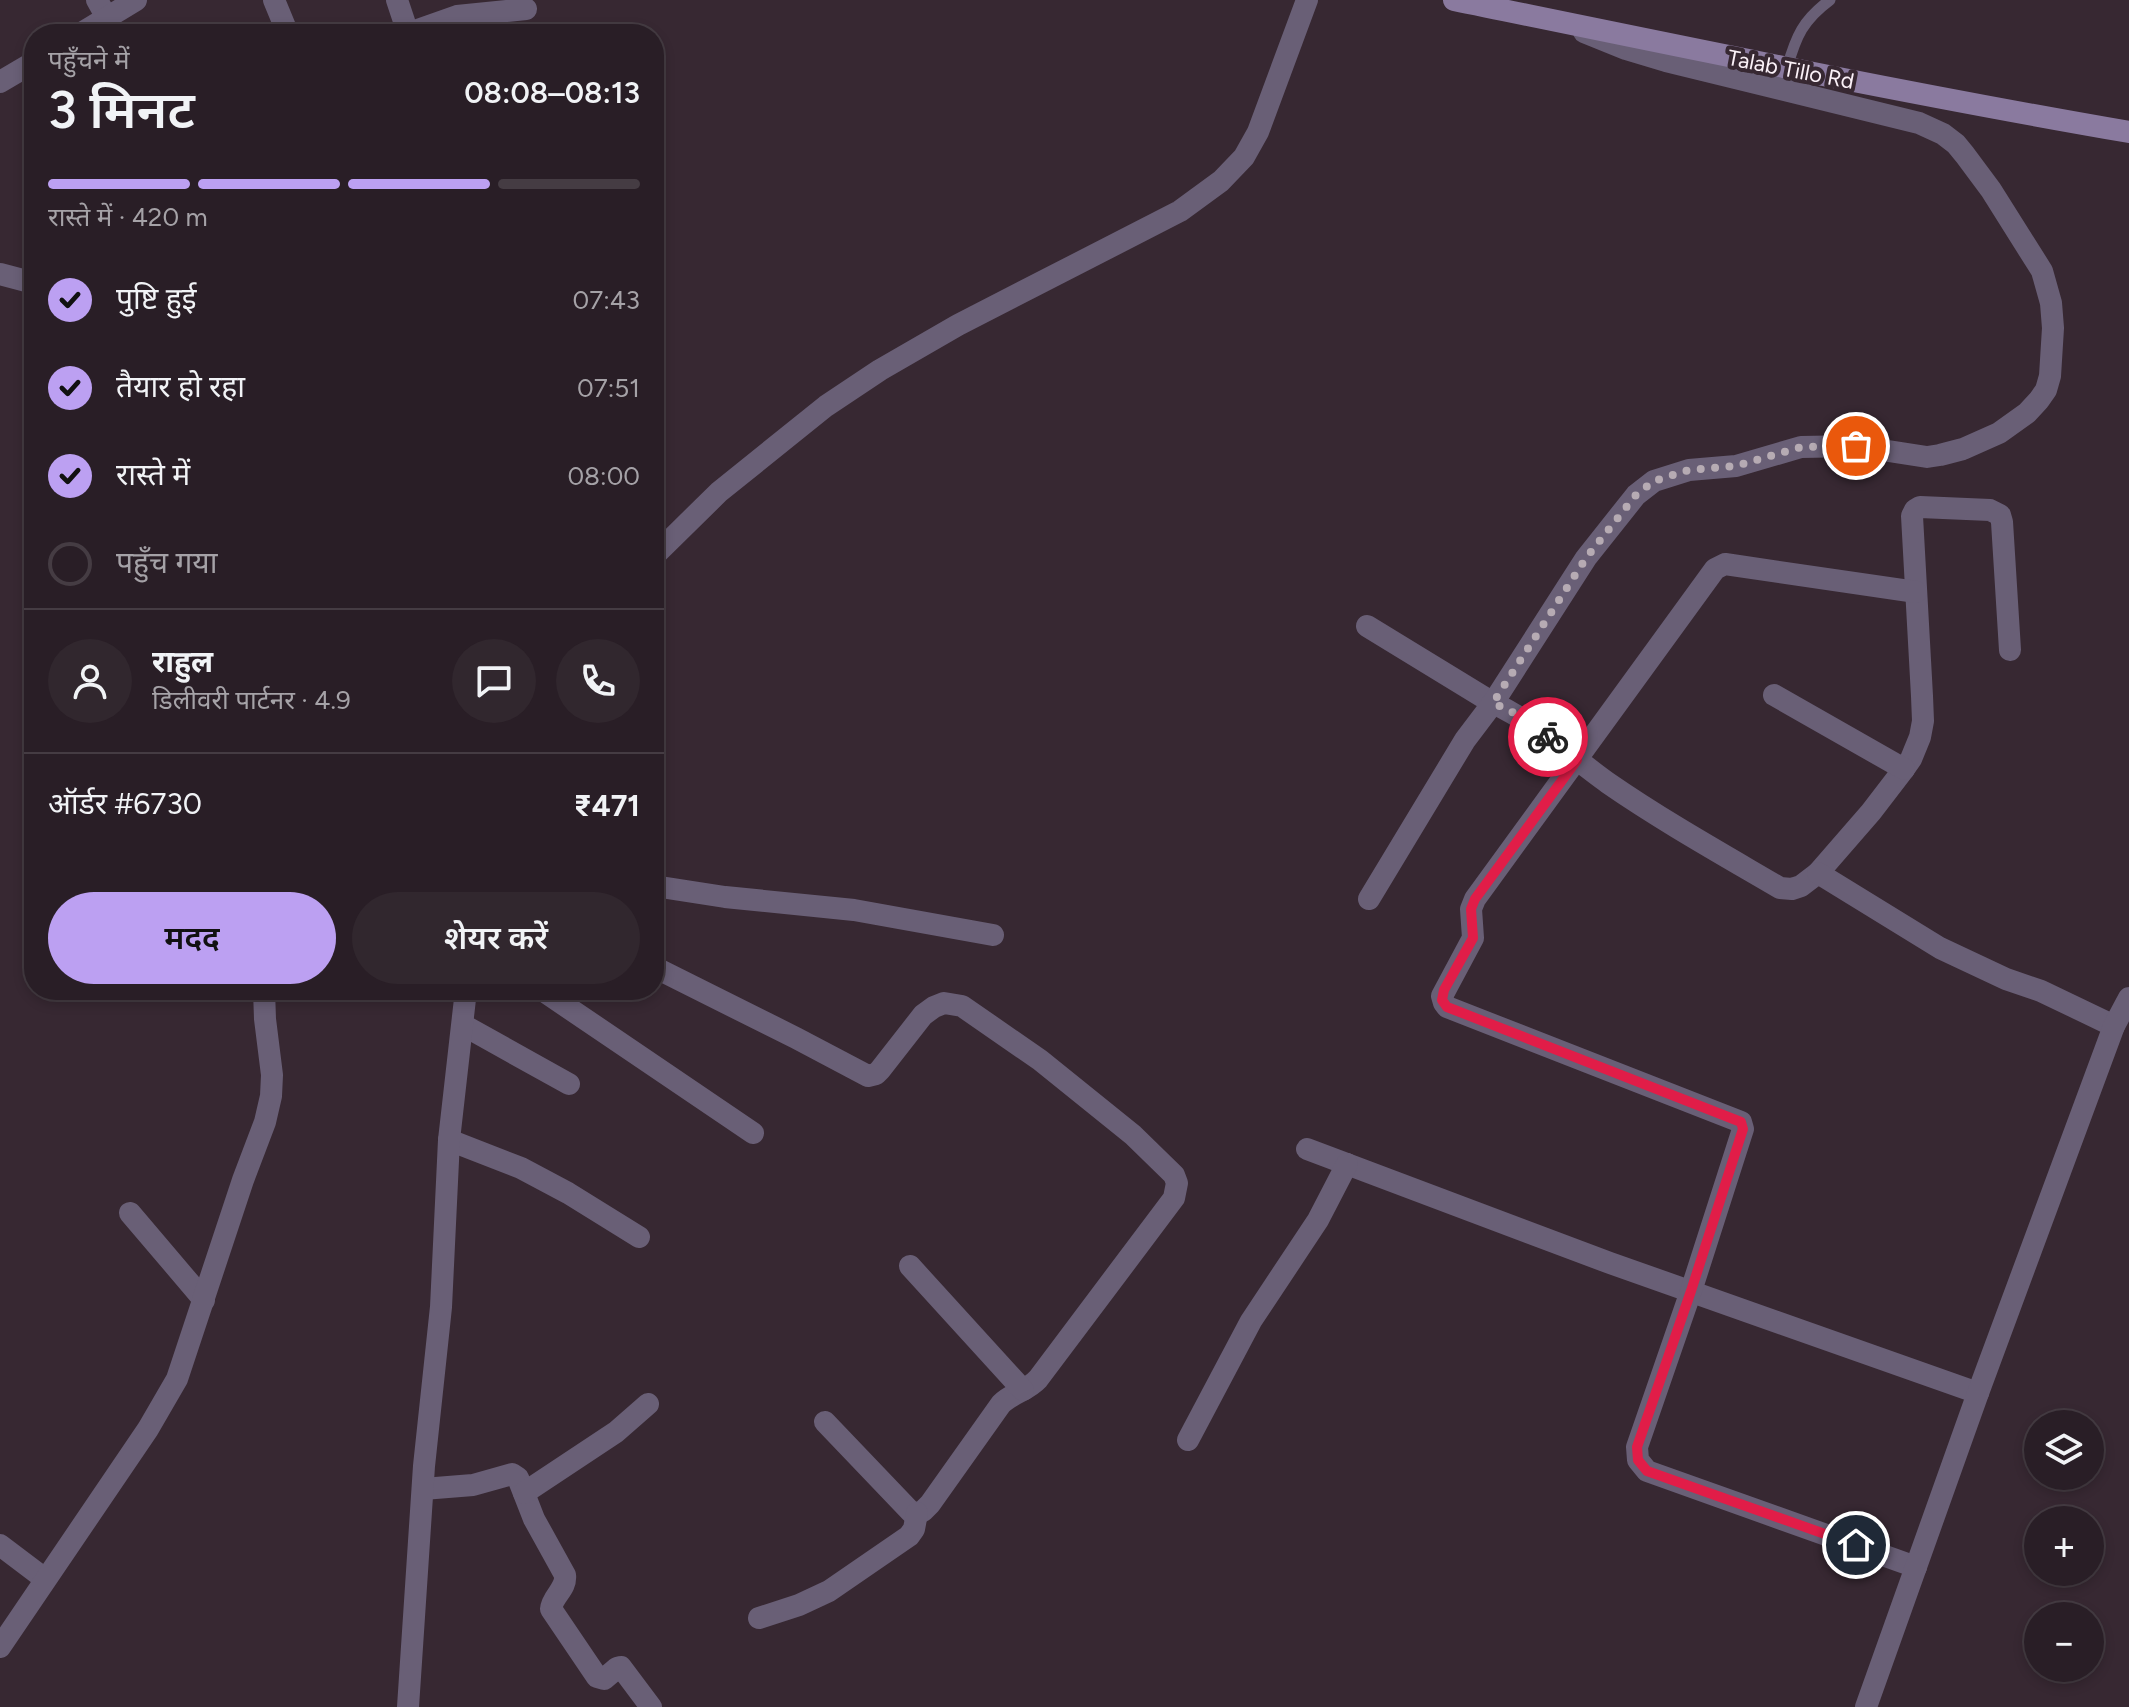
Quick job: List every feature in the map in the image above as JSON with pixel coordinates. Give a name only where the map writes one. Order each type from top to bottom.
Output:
[{"type":"main road","name":"Talab Tillo Rd","points":[[1454,0],[1975,106],[2129,132]]},
{"type":"street","points":[[102,9],[136,0]]},
{"type":"street","points":[[274,0],[284,24]]},
{"type":"street","points":[[397,0],[404,24]]},
{"type":"street","points":[[664,546],[719,492],[826,406],[880,370],[971,318],[1180,211],[1221,181],[1244,157],[1258,132],[1307,0]]},
{"type":"street","points":[[435,24],[475,12],[526,9]]},
{"type":"street","points":[[1369,899],[1465,740],[1503,707],[1586,558],[1636,495],[1654,481],[1689,470],[1736,466],[1801,447],[1856,446],[1927,457],[1963,449],[1999,433],[2027,413],[2046,390],[2050,376],[2053,328],[2051,303],[2042,271],[1991,190],[1965,155],[1943,134],[1919,123],[1626,49],[1561,22]]},
{"type":"street","points":[[0,82],[24,68]]},
{"type":"street","points":[[0,274],[24,280]]},
{"type":"street","points":[[1367,626],[1538,728],[1577,760],[1656,814],[1780,888],[1792,889],[1818,873],[1871,812],[1916,749],[1923,721],[1912,516],[1915,510],[1925,506],[1990,510],[2000,515],[2010,650]]},
{"type":"street","points":[[1916,592],[1725,564],[1715,569],[1475,899],[1471,909],[1473,938],[1444,990],[1442,1000],[1447,1007],[1741,1122],[1743,1129],[1636,1454],[1647,1471],[1916,1567]]},
{"type":"street","points":[[1774,695],[1904,769]]},
{"type":"street","points":[[1818,873],[1940,948],[2006,979],[2069,1003],[2114,1026]]},
{"type":"street","points":[[664,888],[854,910],[993,935]]},
{"type":"street","points":[[664,972],[868,1076],[880,1070],[923,1015],[944,1003],[962,1006],[1040,1060],[1133,1135],[1174,1175],[1177,1183],[1174,1198],[1038,1379],[1001,1404],[923,1511],[911,1512],[825,1422]]},
{"type":"street","points":[[1867,1707],[1978,1393],[2114,1026],[2129,998]]},
{"type":"street","points":[[0,1647],[164,1402],[185,1359],[271,1096],[272,1075],[264,1000]]},
{"type":"street","points":[[408,1707],[423,1489],[441,1307],[449,1140],[465,1000]]},
{"type":"street","points":[[557,1000],[753,1133]]},
{"type":"street","points":[[463,1025],[569,1084]]},
{"type":"street","points":[[449,1140],[521,1168],[639,1237]]},
{"type":"street","points":[[1307,1149],[1978,1393]]},
{"type":"street","points":[[1188,1440],[1251,1321],[1318,1220],[1347,1164]]},
{"type":"street","points":[[130,1213],[204,1300]]},
{"type":"street","points":[[910,1266],[1023,1390]]},
{"type":"street","points":[[524,1493],[616,1432],[648,1404]]},
{"type":"street","points":[[423,1489],[473,1485],[512,1474],[518,1478],[538,1528],[565,1575],[565,1585],[551,1609],[597,1677],[604,1679],[621,1667],[651,1707]]},
{"type":"street","points":[[759,1618],[814,1599],[850,1578],[909,1536],[914,1529],[917,1513]]},
{"type":"street","points":[[0,1545],[45,1579]]},
{"type":"lane","points":[[1787,69],[1797,34],[1830,0]]},
{"type":"way so far","points":[[1548,737],[1493,703],[1586,558],[1636,495],[1654,481],[1675,473],[1736,466],[1801,447],[1856,446]]},
{"type":"route","points":[[1548,737],[1577,760],[1472,904],[1473,938],[1444,990],[1442,1000],[1447,1007],[1739,1119],[1743,1129],[1636,1454],[1647,1471],[1856,1545]]}]
